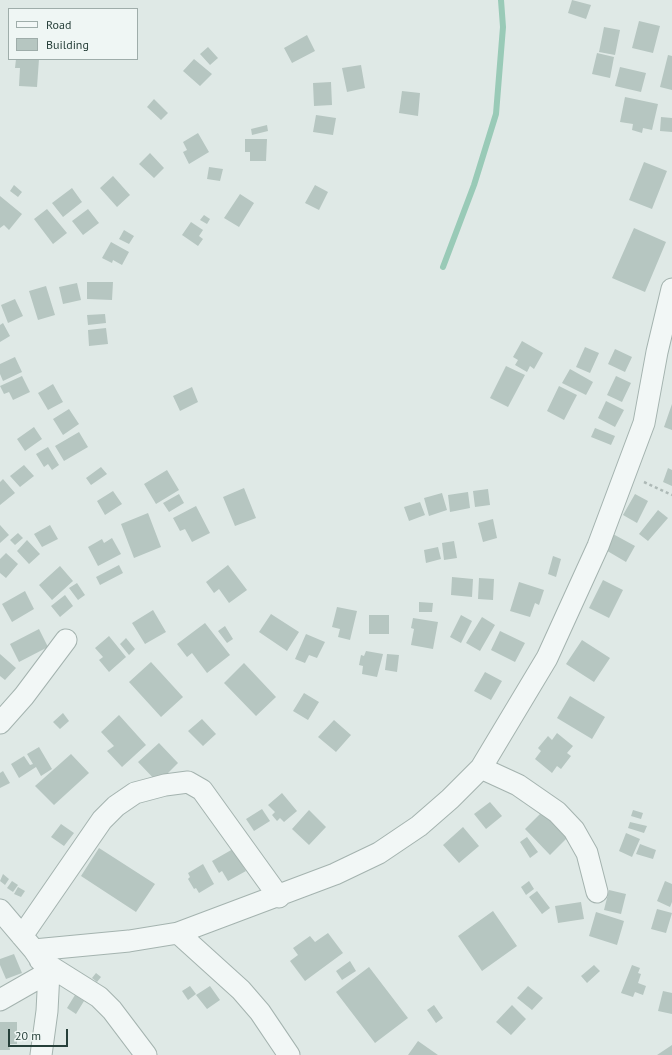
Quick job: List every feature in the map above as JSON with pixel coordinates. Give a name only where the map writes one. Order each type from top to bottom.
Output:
[{"type":"street","points":[[36,954],[178,933],[279,897],[335,874],[379,853],[419,826],[481,768],[547,658],[598,546],[644,423],[657,352],[672,289]]},
{"type":"street","points":[[0,723],[24,696],[66,640]]},
{"type":"street","points":[[481,768],[518,785],[557,812],[574,830],[587,853],[597,892]]},
{"type":"street","points":[[0,1000],[36,954],[102,820],[116,806],[135,794],[164,785],[188,782],[202,790],[279,897]]},
{"type":"street","points":[[0,910],[36,954],[99,997],[112,1010],[146,1055]]},
{"type":"street","points":[[178,933],[241,990],[260,1012],[289,1055]]},
{"type":"street","points":[[36,954],[47,1011],[41,1055]]},
{"type":"path","points":[[625,473],[672,495]]},
{"type":"building","points":[[572,0],[591,5],[586,19],[568,13]]},
{"type":"building","points":[[639,21],[660,26],[653,53],[632,48]]},
{"type":"building","points":[[604,27],[620,30],[615,55],[599,52]]},
{"type":"building","points":[[307,35],[315,51],[292,63],[284,48]]},
{"type":"building","points":[[208,47],[218,58],[210,65],[200,54]]},
{"type":"building","points":[[597,53],[614,57],[610,78],[592,74]]},
{"type":"building","points":[[668,55],[672,56],[672,90],[660,87]]},
{"type":"building","points":[[194,59],[212,74],[200,86],[183,71]]},
{"type":"building","points":[[16,60],[39,60],[37,87],[19,86],[20,68],[15,68]]},
{"type":"building","points":[[361,65],[365,88],[347,92],[342,68]]},
{"type":"building","points":[[620,67],[646,73],[641,92],[615,86]]},
{"type":"building","points":[[331,82],[332,105],[314,106],[313,83]]},
{"type":"building","points":[[402,91],[420,93],[418,116],[399,113]]},
{"type":"building","points":[[625,97],[658,104],[652,130],[643,128],[642,133],[632,130],[633,124],[620,122]]},
{"type":"building","points":[[154,99],[168,113],[161,120],[147,107]]},
{"type":"building","points":[[316,115],[336,118],[333,135],[313,132]]},
{"type":"building","points":[[661,117],[672,118],[672,132],[660,131]]},
{"type":"building","points":[[267,125],[268,131],[252,135],[251,129]]},
{"type":"building","points":[[198,133],[209,152],[189,164],[183,152],[187,150],[183,142]]},
{"type":"building","points":[[245,139],[267,139],[266,161],[250,161],[250,152],[245,152]]},
{"type":"building","points":[[150,153],[164,168],[154,178],[139,164]]},
{"type":"building","points":[[644,162],[667,171],[652,209],[629,200]]},
{"type":"building","points":[[209,167],[223,169],[220,181],[207,179]]},
{"type":"building","points":[[113,176],[130,195],[117,207],[100,188]]},
{"type":"building","points":[[14,185],[22,192],[18,197],[10,191]]},
{"type":"building","points":[[315,185],[328,192],[319,210],[305,203]]},
{"type":"building","points":[[72,188],[82,202],[63,217],[52,203]]},
{"type":"building","points":[[240,194],[254,203],[239,227],[224,218]]},
{"type":"building","points":[[0,196],[22,214],[9,230],[4,225],[0,228]]},
{"type":"building","points":[[47,209],[67,233],[53,244],[34,219]]},
{"type":"building","points":[[88,209],[99,223],[83,235],[72,221]]},
{"type":"building","points":[[204,215],[210,219],[207,224],[200,220]]},
{"type":"building","points":[[191,222],[203,230],[199,236],[203,239],[198,246],[182,235]]},
{"type":"building","points":[[634,228],[666,242],[645,292],[612,278]]},
{"type":"building","points":[[124,230],[134,236],[129,244],[119,239]]},
{"type":"building","points":[[111,242],[129,252],[122,265],[113,260],[112,263],[102,258]]},
{"type":"building","points":[[87,282],[113,282],[112,300],[87,299]]},
{"type":"building","points":[[77,283],[81,300],[63,304],[59,287]]},
{"type":"building","points":[[46,286],[55,315],[38,320],[29,291]]},
{"type":"building","points":[[15,299],[23,316],[8,323],[1,305]]},
{"type":"building","points":[[105,314],[106,323],[88,325],[87,315]]},
{"type":"building","points":[[3,323],[10,336],[0,342],[0,325]]},
{"type":"building","points":[[106,328],[108,344],[89,346],[88,330]]},
{"type":"building","points":[[522,341],[543,353],[534,369],[530,366],[527,372],[515,365],[518,360],[513,357]]},
{"type":"building","points":[[585,347],[599,353],[590,373],[576,367]]},
{"type":"building","points":[[615,349],[632,357],[625,372],[608,364]]},
{"type":"building","points":[[15,357],[22,372],[3,381],[0,374],[0,364]]},
{"type":"building","points":[[506,366],[525,375],[508,407],[490,398]]},
{"type":"building","points":[[570,369],[593,382],[586,395],[562,383]]},
{"type":"building","points":[[22,376],[30,392],[13,400],[9,392],[4,394],[0,386]]},
{"type":"building","points":[[616,376],[631,383],[622,402],[607,395]]},
{"type":"building","points":[[53,384],[63,402],[48,410],[38,393]]},
{"type":"building","points":[[559,386],[577,395],[564,420],[547,411]]},
{"type":"building","points":[[192,387],[198,402],[180,411],[173,396]]},
{"type":"building","points":[[606,401],[624,410],[615,427],[598,418]]},
{"type":"building","points":[[672,404],[672,430],[664,427]]},
{"type":"building","points":[[69,409],[79,424],[63,435],[53,419]]},
{"type":"building","points":[[34,427],[42,439],[25,451],[17,439]]},
{"type":"building","points":[[595,428],[615,436],[611,445],[591,437]]},
{"type":"building","points":[[79,432],[88,447],[64,461],[55,446]]},
{"type":"building","points":[[48,447],[59,465],[52,470],[48,464],[44,467],[36,454]]},
{"type":"building","points":[[24,465],[34,476],[20,487],[10,476]]},
{"type":"building","points":[[101,467],[107,474],[91,485],[86,478]]},
{"type":"building","points":[[668,468],[672,470],[672,486],[663,482]]},
{"type":"building","points":[[167,470],[179,490],[156,504],[144,484]]},
{"type":"building","points":[[3,479],[15,493],[0,505],[0,482]]},
{"type":"building","points":[[244,488],[256,518],[235,526],[223,497]]},
{"type":"building","points":[[488,489],[490,505],[475,507],[473,491]]},
{"type":"building","points":[[113,491],[122,504],[105,515],[97,501]]},
{"type":"building","points":[[468,492],[470,508],[450,512],[448,495]]},
{"type":"building","points":[[442,493],[447,510],[429,516],[424,498]]},
{"type":"building","points":[[179,494],[184,503],[169,512],[163,503]]},
{"type":"building","points":[[635,494],[648,501],[637,523],[623,515]]},
{"type":"building","points":[[420,502],[425,515],[409,521],[404,507]]},
{"type":"building","points":[[196,506],[210,533],[192,542],[185,529],[180,531],[173,518]]},
{"type":"building","points":[[658,510],[668,518],[648,541],[639,534]]},
{"type":"building","points":[[148,513],[161,547],[134,558],[121,524]]},
{"type":"building","points":[[493,519],[497,538],[483,542],[478,523]]},
{"type":"building","points":[[0,525],[9,535],[0,543]]},
{"type":"building","points":[[50,525],[58,539],[42,547],[34,534]]},
{"type":"building","points":[[18,533],[23,538],[15,545],[10,540]]},
{"type":"building","points":[[613,534],[635,546],[626,562],[604,549]]},
{"type":"building","points":[[112,538],[121,554],[98,566],[88,547],[102,539],[104,543]]},
{"type":"building","points":[[27,540],[40,554],[29,564],[17,551]]},
{"type":"building","points":[[454,541],[457,558],[444,560],[442,543]]},
{"type":"building","points":[[438,547],[441,559],[426,563],[424,550]]},
{"type":"building","points":[[6,553],[18,564],[6,578],[0,573],[0,559]]},
{"type":"building","points":[[553,556],[561,559],[556,577],[548,574]]},
{"type":"building","points":[[119,565],[123,573],[100,585],[96,577]]},
{"type":"building","points":[[228,565],[247,590],[229,603],[219,589],[214,593],[206,582]]},
{"type":"building","points":[[60,566],[73,581],[52,600],[39,585]]},
{"type":"building","points":[[452,577],[473,579],[472,597],[451,595]]},
{"type":"building","points":[[479,578],[494,579],[493,600],[478,599]]},
{"type":"building","points":[[603,580],[623,590],[609,618],[589,608]]},
{"type":"building","points":[[519,582],[544,590],[539,605],[535,603],[530,617],[510,611]]},
{"type":"building","points":[[77,583],[85,595],[78,600],[69,588]]},
{"type":"building","points":[[25,591],[34,609],[12,622],[2,604]]},
{"type":"building","points":[[65,595],[73,606],[60,617],[51,606]]},
{"type":"building","points":[[419,602],[433,603],[432,612],[419,612]]},
{"type":"building","points":[[337,607],[357,611],[350,640],[338,637],[340,629],[332,627]]},
{"type":"building","points":[[153,610],[166,632],[145,644],[132,623]]},
{"type":"building","points":[[271,614],[299,632],[287,651],[259,632]]},
{"type":"building","points":[[369,615],[389,615],[389,634],[369,634]]},
{"type":"building","points":[[461,615],[472,621],[461,643],[450,637]]},
{"type":"building","points":[[482,617],[495,625],[480,651],[466,643]]},
{"type":"building","points":[[413,618],[438,622],[433,649],[411,645],[414,629],[411,628]]},
{"type":"building","points":[[205,623],[230,655],[207,673],[192,653],[187,657],[177,644]]},
{"type":"building","points":[[225,626],[233,639],[227,643],[218,631]]},
{"type":"building","points":[[39,629],[48,647],[19,662],[10,644]]},
{"type":"building","points":[[500,631],[525,643],[515,662],[491,650]]},
{"type":"building","points":[[306,634],[325,642],[317,658],[309,655],[305,663],[295,659]]},
{"type":"building","points":[[109,636],[126,657],[109,672],[99,660],[103,657],[95,648]]},
{"type":"building","points":[[126,638],[135,649],[129,655],[120,644]]},
{"type":"building","points":[[582,640],[610,658],[594,682],[566,664]]},
{"type":"building","points":[[366,651],[383,654],[377,677],[362,674],[363,666],[359,665],[361,655],[364,656]]},
{"type":"building","points":[[0,654],[16,668],[5,680],[0,676]]},
{"type":"building","points":[[387,654],[399,655],[397,672],[385,670]]},
{"type":"building","points":[[151,662],[183,697],[161,717],[129,682]]},
{"type":"building","points":[[244,663],[276,697],[256,716],[224,683]]},
{"type":"building","points":[[485,672],[502,681],[491,700],[474,691]]},
{"type":"building","points":[[304,693],[319,702],[308,720],[293,711]]},
{"type":"building","points":[[570,696],[605,717],[592,739],[557,718]]},
{"type":"building","points":[[63,713],[69,721],[60,729],[53,722]]},
{"type":"building","points":[[119,715],[146,745],[122,767],[107,751],[114,746],[101,732]]},
{"type":"building","points":[[202,719],[216,734],[203,746],[188,731]]},
{"type":"building","points":[[334,720],[351,735],[336,752],[318,737]]},
{"type":"building","points":[[557,733],[573,746],[567,753],[571,756],[561,769],[557,766],[552,773],[535,759],[541,751],[538,748],[548,736],[552,740]]},
{"type":"building","points":[[159,743],[178,763],[158,783],[138,762]]},
{"type":"building","points":[[39,747],[52,769],[41,776],[36,767],[19,778],[11,764],[24,756],[30,765],[33,764],[27,754]]},
{"type":"building","points":[[71,754],[89,773],[54,805],[35,786]]},
{"type":"building","points":[[3,771],[10,783],[0,788],[0,773]]},
{"type":"building","points":[[282,793],[297,811],[284,822],[280,818],[277,821],[272,815],[275,812],[268,805]]},
{"type":"building","points":[[490,802],[502,816],[486,829],[474,814]]},
{"type":"building","points":[[262,809],[270,821],[254,831],[246,819]]},
{"type":"building","points":[[309,810],[326,827],[309,845],[292,829]]},
{"type":"building","points":[[633,810],[643,813],[641,819],[631,816]]},
{"type":"building","points":[[542,812],[567,838],[550,855],[525,829]]},
{"type":"building","points":[[630,822],[647,826],[644,833],[628,828]]},
{"type":"building","points":[[61,824],[74,833],[64,846],[51,837]]},
{"type":"building","points":[[463,827],[479,846],[459,863],[443,845]]},
{"type":"building","points":[[626,833],[640,839],[632,857],[619,851]]},
{"type":"building","points":[[527,837],[538,852],[530,858],[520,842]]},
{"type":"building","points":[[640,844],[656,850],[653,859],[636,854]]},
{"type":"building","points":[[99,848],[155,884],[136,912],[81,876]]},
{"type":"building","points":[[233,849],[246,871],[228,881],[222,871],[219,873],[212,861]]},
{"type":"building","points":[[203,864],[214,884],[199,893],[196,888],[194,889],[188,879],[190,877],[188,873]]},
{"type":"building","points":[[3,874],[9,879],[5,885],[0,881]]},
{"type":"building","points":[[12,881],[18,885],[13,892],[7,888]]},
{"type":"building","points":[[529,881],[534,889],[526,895],[521,887]]},
{"type":"building","points":[[665,881],[672,884],[672,902],[670,907],[657,901]]},
{"type":"building","points":[[18,887],[25,891],[21,897],[14,894]]},
{"type":"building","points":[[609,890],[626,894],[621,914],[604,910]]},
{"type":"building","points":[[537,891],[550,908],[542,914],[529,897]]},
{"type":"building","points":[[581,902],[584,919],[558,923],[555,906]]},
{"type":"building","points":[[657,909],[672,913],[666,933],[651,929]]},
{"type":"building","points":[[493,911],[517,946],[482,971],[458,936]]},
{"type":"building","points":[[596,912],[624,921],[617,945],[589,936]]},
{"type":"building","points":[[328,933],[343,953],[305,981],[290,961],[298,955],[293,948],[310,936],[315,942]]},
{"type":"building","points":[[14,954],[22,973],[6,979],[0,965],[0,959]]},
{"type":"building","points":[[350,961],[356,971],[342,980],[336,971]]},
{"type":"building","points":[[594,965],[600,971],[587,983],[581,976]]},
{"type":"building","points":[[632,965],[640,968],[638,973],[641,974],[638,983],[646,986],[643,995],[635,992],[633,997],[621,993]]},
{"type":"building","points":[[369,967],[408,1018],[375,1043],[336,992]]},
{"type":"building","points":[[96,973],[101,977],[97,982],[92,978]]},
{"type":"building","points":[[190,986],[196,994],[188,1000],[182,991]]},
{"type":"building","points":[[210,986],[220,1000],[207,1009],[196,995]]},
{"type":"building","points":[[528,986],[543,998],[532,1010],[517,998]]},
{"type":"building","points":[[663,991],[672,993],[672,1014],[658,1011]]},
{"type":"building","points":[[75,995],[84,1001],[76,1014],[67,1008]]},
{"type":"building","points":[[434,1005],[443,1018],[436,1023],[427,1010]]},
{"type":"building","points":[[512,1005],[526,1019],[511,1035],[496,1022]]},
{"type":"building","points":[[0,1022],[17,1022],[17,1044],[9,1044],[10,1050],[0,1050]]},
{"type":"building","points":[[418,1041],[438,1055],[408,1055]]},
{"type":"building","points":[[672,1045],[672,1055],[657,1055]]},
{"type":"waterway","points":[[443,267],[474,185],[496,114],[503,27],[501,0]]}]
